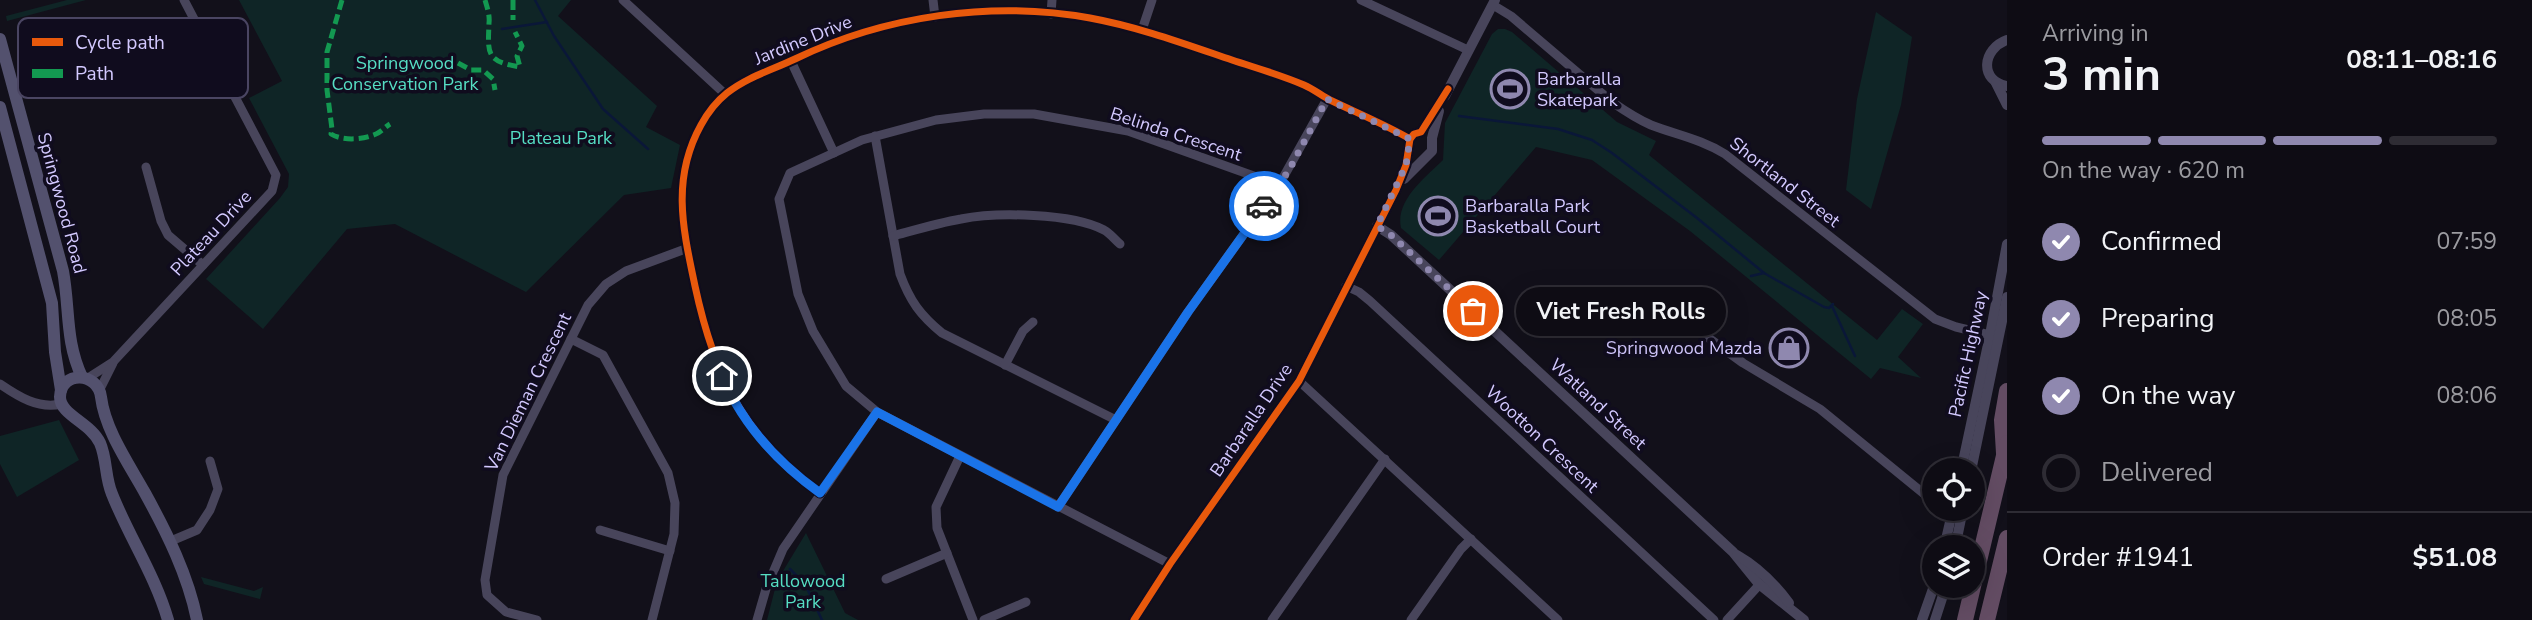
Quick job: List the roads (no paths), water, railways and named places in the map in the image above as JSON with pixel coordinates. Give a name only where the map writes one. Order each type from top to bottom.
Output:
[{"type":"highway","points":[[1965,620],[2006,448],[2002,419],[2007,391]]},
{"type":"highway","points":[[1987,620],[2007,538]]},
{"type":"main road","name":"Springwood Road","points":[[0,39],[63,271],[70,344],[85,377]]},
{"type":"main road","name":"Springwood Road","points":[[0,107],[52,303],[61,390]]},
{"type":"main road","points":[[168,620],[145,561],[113,498],[100,441],[89,426],[69,415],[61,404],[61,390],[69,380],[85,377],[101,395],[104,413],[125,457],[171,541],[197,620]]},
{"type":"main road","points":[[75,417],[89,416],[99,407],[101,395]]},
{"type":"street","name":"Plateau Drive","points":[[184,0],[193,18]]},
{"type":"street","points":[[623,0],[725,94]]},
{"type":"street","points":[[933,0],[935,17]]},
{"type":"street","points":[[1051,14],[1052,0]]},
{"type":"street","points":[[1142,30],[1152,0]]},
{"type":"street","points":[[1361,0],[1377,3],[1468,50]]},
{"type":"street","name":"Barbaralla Drive","points":[[1396,190],[1432,151],[1437,115],[1494,2]]},
{"type":"street","name":"Shortland Street","points":[[1494,2],[1628,113],[1666,130],[1706,143],[1725,154],[1935,319],[1990,335]]},
{"type":"street","name":"Jardine Drive","points":[[820,493],[783,463],[742,414],[727,389],[706,334],[688,248],[681,192],[686,158],[705,118],[725,94],[747,79],[837,40],[900,23],[935,17],[1014,11],[1051,14],[1086,18],[1142,30],[1305,86],[1409,144]]},
{"type":"street","points":[[2006,40],[1996,45],[1989,53],[1987,61],[1988,72],[2002,84],[2007,105]]},
{"type":"street","points":[[790,61],[834,153]]},
{"type":"street","name":"Barbaralla Drive","points":[[1134,620],[1170,564],[1299,381],[1396,190],[1414,134],[1421,132],[1448,89]]},
{"type":"street","name":"Plateau Drive","points":[[85,377],[113,362],[271,191],[276,175],[236,98]]},
{"type":"street","points":[[1058,507],[1188,312],[1279,185],[1327,99]]},
{"type":"street","name":"Belinda Crescent","points":[[1170,564],[877,412],[846,386],[813,331],[798,294],[779,199],[790,173],[875,136],[936,120],[984,114],[1034,114],[1128,131],[1279,185]]},
{"type":"street","points":[[1421,132],[1432,138]]},
{"type":"street","points":[[875,136],[900,274],[907,294],[921,316],[942,333],[1116,420]]},
{"type":"street","points":[[1409,144],[1418,157],[1426,157]]},
{"type":"street","points":[[146,167],[161,221],[168,235],[203,265]]},
{"type":"street","points":[[893,236],[962,218],[1009,215],[1051,217],[1078,222],[1105,230],[1120,244]]},
{"type":"street","name":"Watland Street","points":[[1377,226],[1391,235],[1733,552],[1760,584],[1800,617]]},
{"type":"street","name":"Pacific Highway","points":[[1964,458],[2007,244]]},
{"type":"street","name":"Van Dieman Crescent","points":[[537,620],[506,612],[487,595],[485,580],[503,475],[588,305],[606,284],[626,271],[688,248]]},
{"type":"street","name":"Wootton Crescent","points":[[1346,286],[1370,301],[1714,620]]},
{"type":"street","name":"Pacific Highway","points":[[1974,458],[2007,297]]},
{"type":"street","points":[[1005,365],[1023,331],[1032,322]]},
{"type":"street","points":[[1699,331],[1742,363],[1820,409],[1922,492]]},
{"type":"street","points":[[571,338],[603,355],[668,473],[675,503],[674,534],[652,620]]},
{"type":"street","name":"Plateau Drive","points":[[101,395],[113,362]]},
{"type":"street","points":[[1299,381],[1471,538],[1555,619]]},
{"type":"street","points":[[0,384],[19,397],[35,403],[53,406],[61,404]]},
{"type":"street","points":[[757,620],[766,589],[783,549],[877,412]]},
{"type":"street","points":[[960,456],[936,508],[937,528],[973,620]]},
{"type":"street","points":[[1272,620],[1385,459]]},
{"type":"street","points":[[171,541],[197,530],[211,510],[218,489],[209,461]]},
{"type":"street","points":[[600,530],[670,551]]},
{"type":"street","points":[[1411,620],[1471,538]]},
{"type":"street","name":"Watland Street","points":[[1733,552],[1778,588],[1800,617]]},
{"type":"street","points":[[886,579],[947,553]]},
{"type":"street","points":[[1727,620],[1760,584]]},
{"type":"street","points":[[1922,620],[1930,598]]},
{"type":"street","points":[[1936,620],[1942,598]]},
{"type":"street","points":[[984,620],[1026,602]]},
{"type":"waterway","points":[[535,0],[554,36],[603,109],[648,149]]},
{"type":"waterway","points":[[502,29],[547,22]]},
{"type":"waterway","points":[[1459,116],[1558,129],[1592,140],[1697,218],[1764,273],[1824,307],[1829,308],[1833,304]]},
{"type":"waterway","points":[[1751,276],[1764,273]]},
{"type":"waterway","points":[[1832,306],[1855,356]]},
{"type":"waterway","points":[[790,569],[805,584],[822,620]]},
{"type":"place","name":"Barbaralla Skatepark","points":[[1510,89]]},
{"type":"place","name":"Barbaralla Park Basketball Court","points":[[1438,216]]},
{"type":"place","name":"Viet Fresh Rolls","points":[[1473,311]]},
{"type":"place","name":"Springwood Mazda","points":[[1789,348]]},
{"type":"park label","name":"Springwood Conservation Park","points":[[405,73]]},
{"type":"park label","name":"Plateau Park","points":[[561,138]]},
{"type":"park label","name":"Tallowood Park","points":[[803,591]]}]
